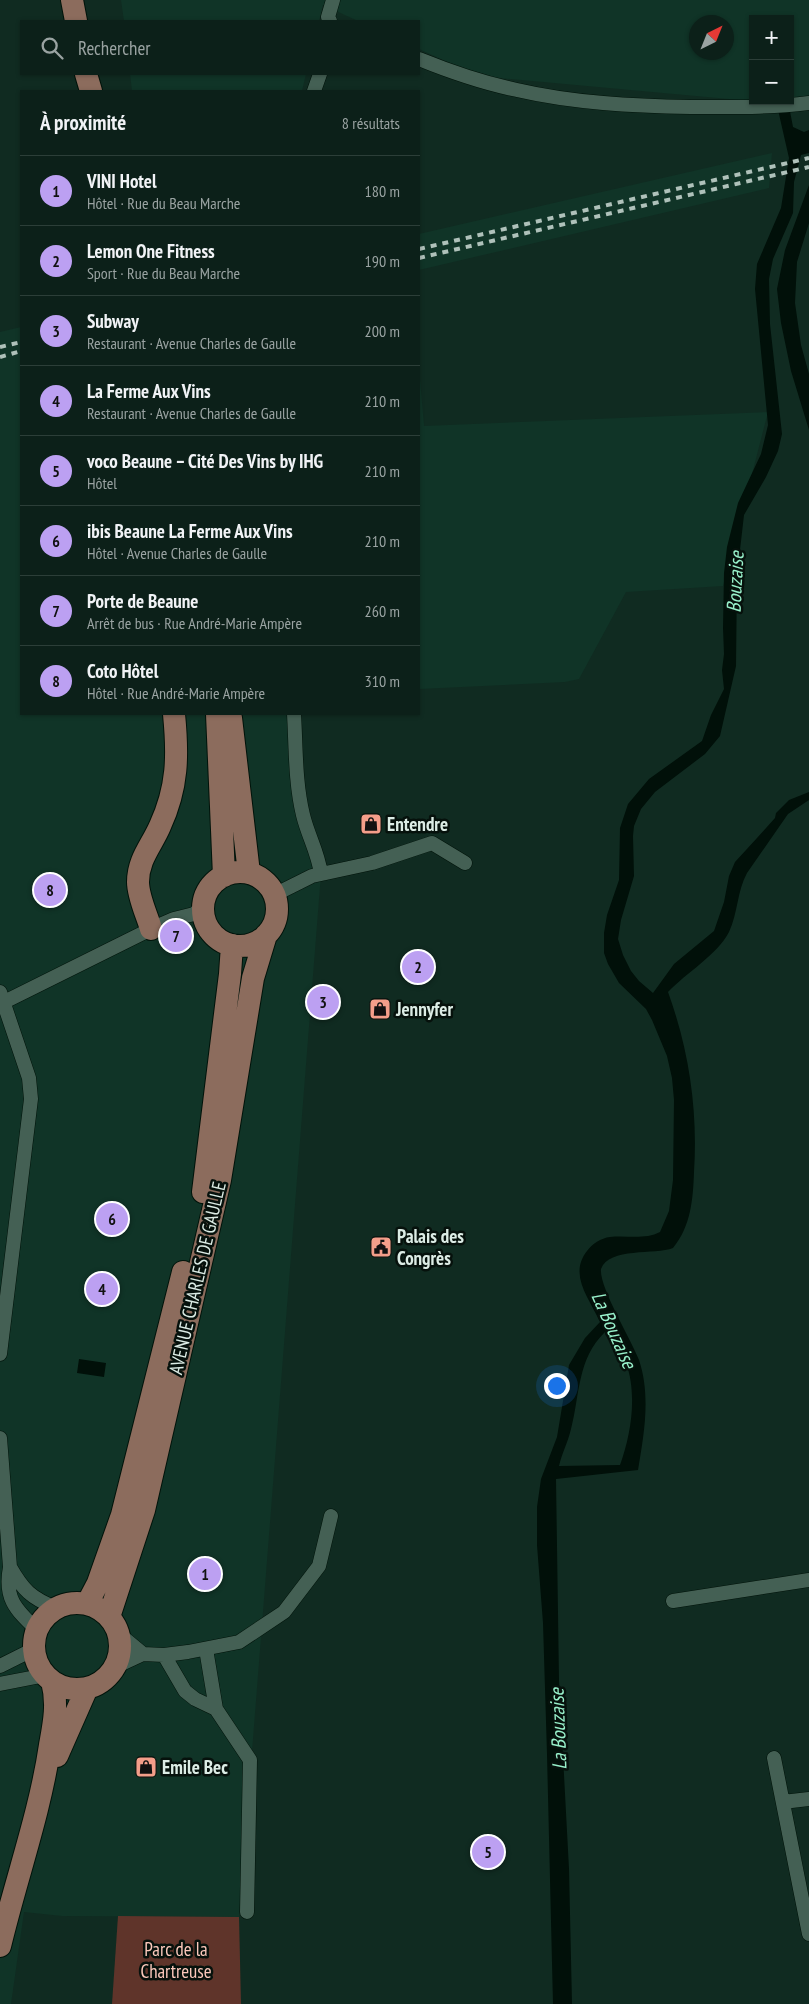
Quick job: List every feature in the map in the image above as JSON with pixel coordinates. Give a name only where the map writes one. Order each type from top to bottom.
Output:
[{"type":"main road","points":[[72,0],[76,20]]},
{"type":"main road","points":[[86,0],[89,20]]},
{"type":"main road","points":[[86,75],[90,90]]},
{"type":"main road","points":[[99,75],[103,90]]},
{"type":"main road","points":[[151,929],[138,883],[140,866],[145,852],[160,826],[171,795],[177,767],[174,715]]},
{"type":"main road","points":[[217,715],[224,876]]},
{"type":"main road","points":[[230,715],[249,873]]},
{"type":"main road","points":[[266,935],[256,942],[244,946],[222,942],[207,927],[203,906],[206,894],[213,883],[224,876],[236,872],[249,873],[259,878],[268,885],[274,895]]},
{"type":"main road","name":"AVENUE CHARLES DE GAULLE","points":[[115,1667],[120,1645],[114,1626],[144,1510],[220,1180],[253,978],[266,935],[273,926],[276,916],[274,895]]},
{"type":"main road","name":"AVENUE CHARLES DE GAULLE","points":[[87,1604],[98,1583],[122,1515],[204,1190],[232,945]]},
{"type":"main road","points":[[0,1946],[44,1784],[55,1712],[56,1695],[49,1678],[36,1658],[35,1639],[48,1614],[66,1604],[87,1604],[99,1609],[114,1626]]},
{"type":"main road","points":[[49,1678],[63,1686],[75,1689],[87,1688],[98,1684],[115,1667]]},
{"type":"main road","points":[[44,1784],[87,1688]]},
{"type":"street","points":[[330,20],[328,16],[333,0]]},
{"type":"street","points":[[420,59],[460,75],[492,84],[519,91],[564,98],[634,106],[773,107],[809,104]]},
{"type":"street","points":[[314,90],[320,75]]},
{"type":"street","points":[[294,715],[300,801],[304,818],[319,857],[322,874]]},
{"type":"street","points":[[274,895],[312,876],[372,863],[432,844],[465,863]]},
{"type":"street","points":[[0,1354],[31,1099],[29,1078],[1,999],[151,929],[174,919],[194,914],[203,906]]},
{"type":"street","points":[[0,1438],[10,1567],[7,1582],[8,1594],[35,1639],[0,1666]]},
{"type":"street","points":[[115,1667],[142,1654],[188,1652],[240,1642],[284,1612],[319,1566],[331,1516]]},
{"type":"street","points":[[10,1567],[20,1585],[33,1597],[56,1608]]},
{"type":"street","points":[[673,1601],[809,1580]]},
{"type":"street","points":[[114,1626],[142,1654]]},
{"type":"street","points":[[206,1649],[216,1709],[250,1760],[247,1912]]},
{"type":"street","points":[[164,1654],[185,1692],[216,1709]]},
{"type":"street","points":[[0,1684],[49,1678]]},
{"type":"street","points":[[774,1758],[809,1934]]},
{"type":"street","points":[[783,1802],[809,1799]]},
{"type":"shaded area","points":[[121,0],[809,0],[809,100],[794,102],[794,15],[749,15],[749,101],[478,76],[420,49],[420,20],[356,20],[323,5],[319,20],[124,20]]},
{"type":"shaded area","points":[[130,75],[306,75],[302,90],[132,90]]},
{"type":"shaded area","points":[[772,153],[769,188],[420,270],[420,234]]},
{"type":"shaded area","points":[[20,327],[20,715],[294,715],[300,801],[321,874],[239,1917],[62,1916],[24,1912],[11,2004],[0,2004],[0,332]]},
{"type":"shaded area","points":[[420,379],[424,426],[768,412],[723,586],[626,592],[579,679],[565,682],[420,689]]},
{"type":"green space","name":"Parc de la Chartreuse","points":[[118,1916],[239,1917],[241,2004],[112,2004]]},
{"type":"water","points":[[777,105],[789,105],[793,127],[804,132],[809,130],[809,153],[801,155],[794,182],[793,213],[773,259],[769,279],[770,324],[782,434],[778,451],[766,477],[744,515],[737,576],[736,666],[720,736],[705,754],[655,792],[641,809],[634,826],[634,876],[621,920],[618,939],[631,971],[639,981],[653,993],[674,964],[714,931],[724,902],[729,876],[735,862],[789,800],[809,792],[809,800],[788,814],[747,873],[741,887],[732,925],[724,940],[709,956],[668,992],[687,1058],[693,1103],[695,1149],[690,1212],[684,1231],[673,1248],[613,1257],[601,1269],[605,1288],[639,1360],[643,1374],[646,1401],[638,1470],[556,1479],[559,1681],[569,1869],[572,2004],[553,2004],[543,1623],[537,1545],[537,1507],[541,1479],[557,1437],[569,1365],[585,1338],[600,1322],[586,1296],[580,1278],[582,1260],[591,1246],[603,1239],[610,1237],[648,1236],[660,1232],[669,1211],[673,1180],[674,1100],[667,1056],[646,1009],[619,983],[608,964],[604,953],[604,933],[607,915],[619,880],[620,828],[628,804],[649,779],[702,741],[711,715],[724,689],[722,670],[724,654],[724,573],[727,547],[738,503],[761,454],[768,425],[755,289],[757,264],[781,208],[789,158]],"holes":[[[605,1332],[617,1345],[625,1360],[630,1377],[632,1413],[620,1465],[559,1466],[570,1434],[584,1366],[589,1354]]]},
{"type":"water","points":[[809,185],[809,223],[797,262],[795,303],[801,345],[809,374],[809,430],[791,371],[781,323],[777,289],[785,250]]},
{"type":"water","points":[[79,1359],[106,1363],[104,1377],[77,1373]]},
{"type":"railway","points":[[420,249],[809,158]]},
{"type":"railway","points":[[420,258],[809,167]]},
{"type":"railway","points":[[0,347],[20,342]]},
{"type":"railway","points":[[0,357],[20,351]]},
{"type":"place","name":"Entendre","points":[[371,824]]},
{"type":"place","name":"Coto Hôtel","points":[[50,890]]},
{"type":"place","name":"Porte de Beaune","points":[[176,936]]},
{"type":"place","name":"Lemon One Fitness","points":[[418,967]]},
{"type":"place","name":"Subway","points":[[323,1002]]},
{"type":"place","name":"Jennyfer","points":[[380,1009]]},
{"type":"place","name":"ibis Beaune La Ferme Aux Vins","points":[[112,1219]]},
{"type":"place","name":"Palais des Congrès","points":[[381,1247]]},
{"type":"place","name":"La Ferme Aux Vins","points":[[102,1289]]},
{"type":"place","name":"VINI Hotel","points":[[205,1574]]},
{"type":"place","name":"Emile Bec","points":[[146,1767]]},
{"type":"place","name":"voco Beaune – Cité Des Vins by IHG","points":[[488,1852]]},
{"type":"water label","name":"Bouzaise","points":[[735,582]]},
{"type":"water label","name":"La Bouzaise","points":[[614,1330]]},
{"type":"water label","name":"La Bouzaise","points":[[558,1729]]}]
